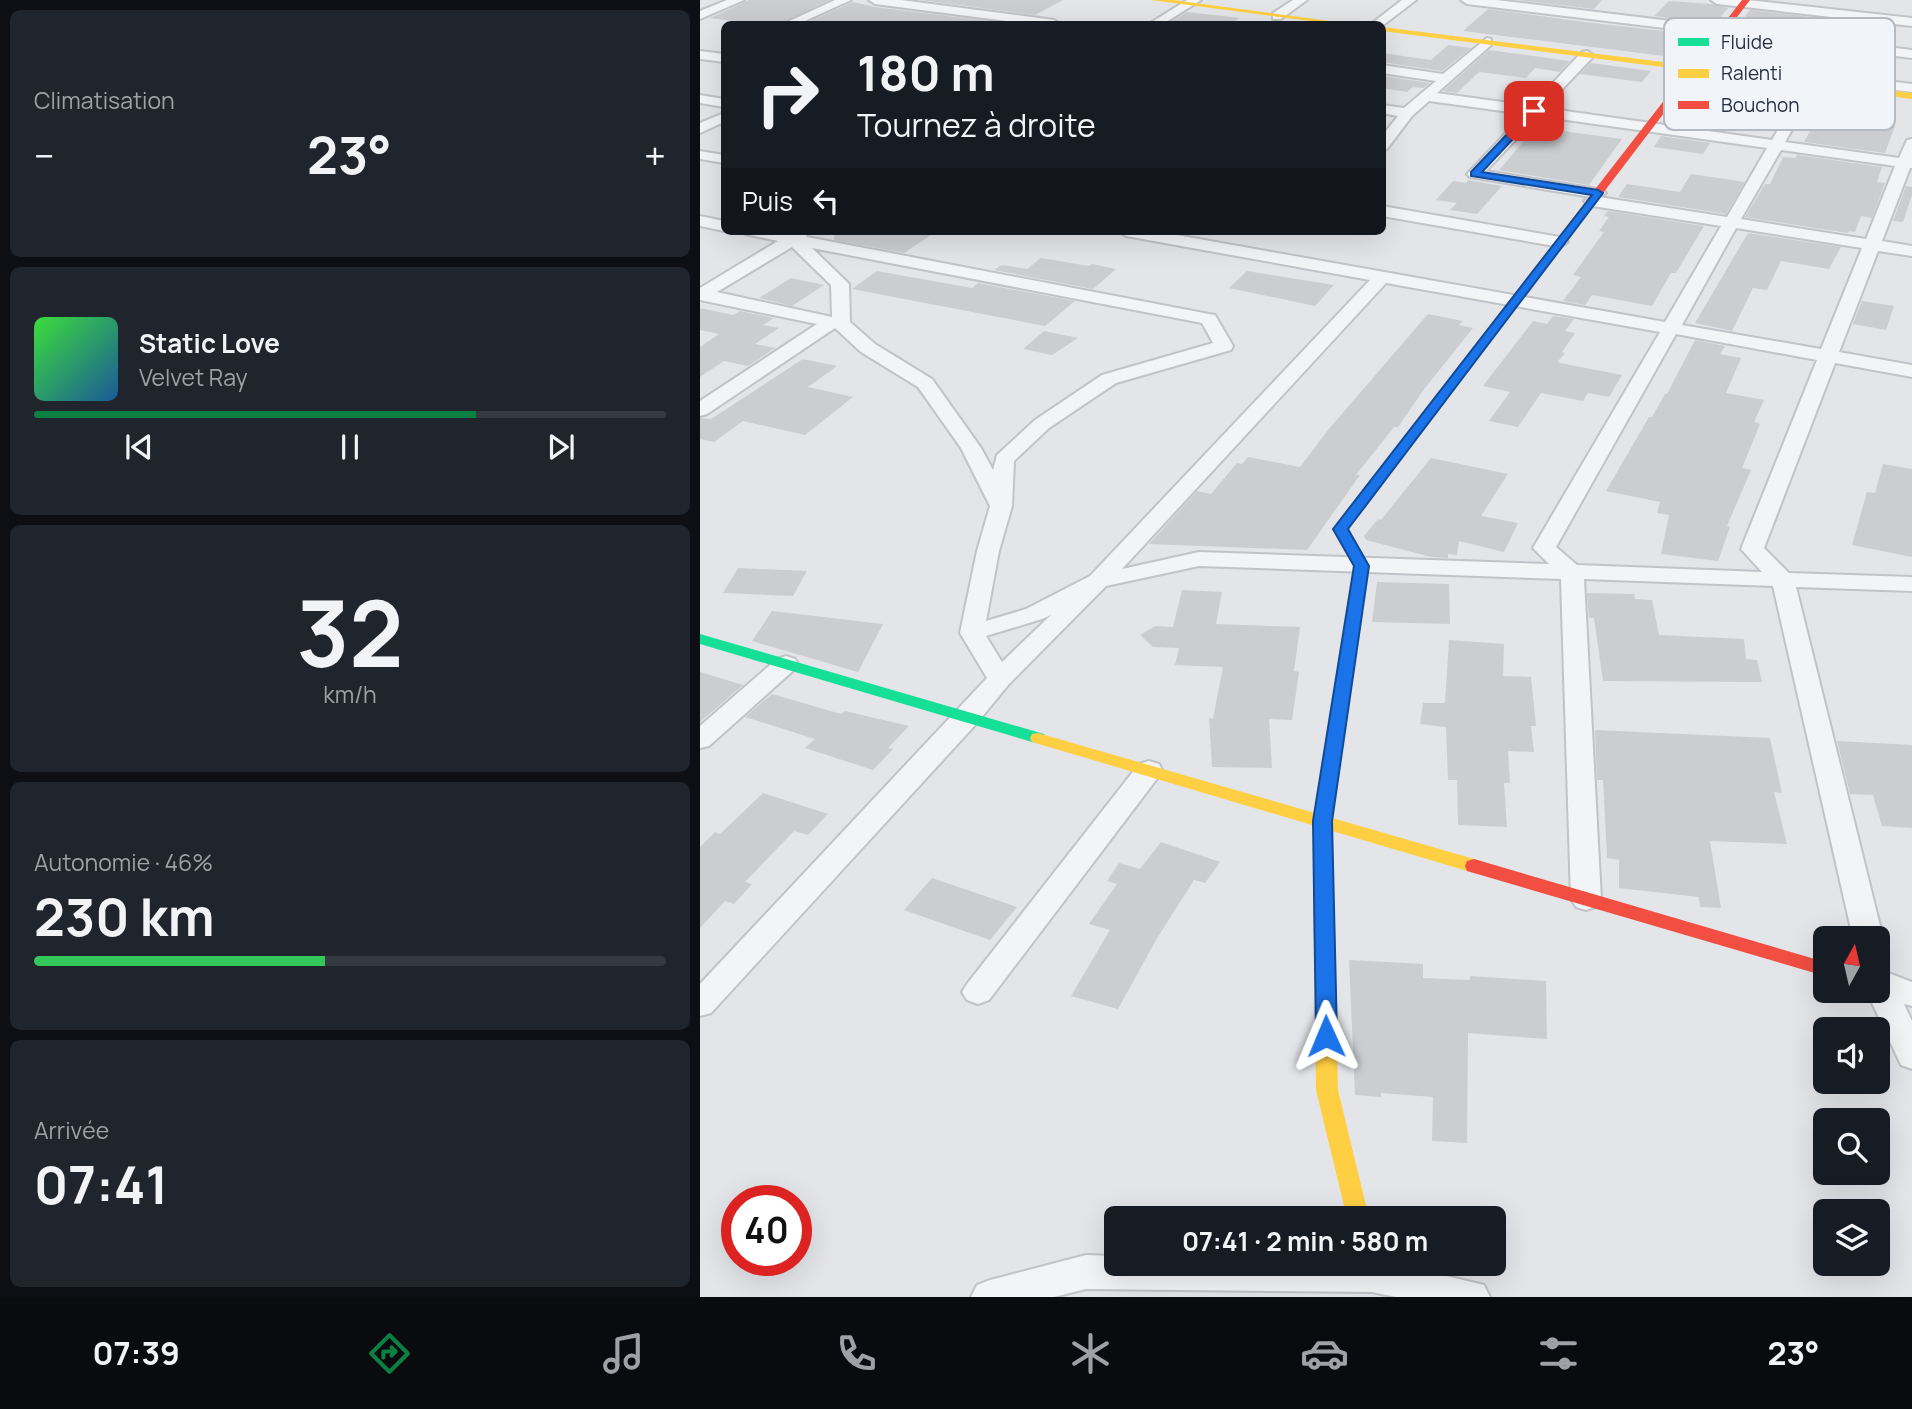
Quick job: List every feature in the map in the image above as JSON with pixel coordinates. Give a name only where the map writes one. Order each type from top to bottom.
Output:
[{"type":"street","points":[[700,15],[738,0]]},
{"type":"street","points":[[797,21],[845,0]]},
{"type":"street","points":[[875,0],[1032,21]]},
{"type":"street","points":[[1155,0],[1192,2],[1321,21]]},
{"type":"street","points":[[1277,16],[1301,0]]},
{"type":"street","points":[[1381,21],[1410,0]]},
{"type":"street","points":[[1467,0],[1664,24]]},
{"type":"street","points":[[1717,0],[1745,1],[1803,18]]},
{"type":"street","points":[[1847,18],[1858,0]]},
{"type":"street","points":[[1733,18],[1745,1]]},
{"type":"street","points":[[1160,21],[1192,2]]},
{"type":"street","points":[[1386,29],[1664,64]]},
{"type":"street","points":[[1386,141],[1407,113],[1487,42]]},
{"type":"street","points":[[1895,48],[1912,54]]},
{"type":"street","points":[[700,54],[721,56]]},
{"type":"street","points":[[1587,55],[1475,174],[1731,223],[1912,251]]},
{"type":"street","points":[[1386,70],[1446,78]]},
{"type":"street","points":[[1426,96],[1664,129]]},
{"type":"street","points":[[700,99],[721,102]]},
{"type":"street","points":[[1355,1206],[1327,1090],[1322,821],[1361,566],[1341,529],[1664,107]]},
{"type":"street","points":[[1386,110],[1407,113]]},
{"type":"street","points":[[700,129],[721,118]]},
{"type":"street","points":[[1670,130],[1908,164]]},
{"type":"street","points":[[1586,899],[1572,573],[1544,548],[1785,130]]},
{"type":"street","points":[[1865,926],[1783,580],[1752,549],[1872,245],[1908,164],[1912,143]]},
{"type":"street","points":[[700,155],[721,158]]},
{"type":"street","points":[[1386,212],[1560,242]]},
{"type":"street","points":[[700,221],[721,225]]},
{"type":"street","points":[[800,235],[840,284],[841,324],[868,348],[925,383],[971,448],[1001,506]]},
{"type":"street","points":[[700,294],[800,235],[1209,319],[1224,346],[1109,379],[1042,424],[1004,460],[1001,506],[988,551],[972,633],[1000,679]]},
{"type":"street","points":[[1148,235],[1912,371]]},
{"type":"street","points":[[700,1004],[968,717],[1000,679],[1098,581],[1382,277]]},
{"type":"street","points":[[700,294],[832,322],[700,410]]},
{"type":"street","points":[[972,633],[1034,614],[1098,581],[1199,559],[1912,584]]},
{"type":"street","points":[[700,639],[1813,965]]},
{"type":"street","points":[[700,740],[786,664]]},
{"type":"street","points":[[978,992],[1149,770]]},
{"type":"street","points":[[1890,987],[1912,995]]},
{"type":"street","points":[[1887,1003],[1912,1056]]},
{"type":"street","points":[[990,1297],[1086,1272],[1104,1272]]},
{"type":"street","points":[[1396,1276],[1471,1297]]},
{"type":"building","points":[[749,0],[829,0],[787,21],[710,18]]},
{"type":"building","points":[[921,0],[1063,0],[1035,15]]},
{"type":"building","points":[[1518,0],[1602,0],[1594,9]]},
{"type":"building","points":[[1669,1],[1728,8],[1720,18],[1669,18],[1646,15],[1654,16]]},
{"type":"building","points":[[853,2],[989,21],[810,21]]},
{"type":"building","points":[[1488,9],[1664,31],[1664,56],[1463,31]]},
{"type":"building","points":[[1750,10],[1820,18],[1744,18]]},
{"type":"building","points":[[1187,12],[1240,18],[1235,21],[1172,21]]},
{"type":"building","points":[[1448,45],[1471,48],[1442,71],[1386,63],[1386,54],[1431,60]]},
{"type":"building","points":[[1489,50],[1570,61],[1560,72],[1535,68],[1526,78],[1479,72],[1457,93],[1443,91]]},
{"type":"building","points":[[1591,63],[1651,71],[1642,82],[1580,74]]},
{"type":"building","points":[[1386,77],[1430,83],[1423,88],[1413,87],[1407,92],[1386,89]]},
{"type":"building","points":[[1537,126],[1622,139],[1589,185],[1499,170]]},
{"type":"building","points":[[1811,130],[1894,130],[1885,153],[1804,142]]},
{"type":"building","points":[[1661,136],[1710,143],[1703,154],[1654,147]]},
{"type":"building","points":[[1797,155],[1882,167],[1877,182],[1885,183],[1872,218],[1861,216],[1855,232],[1848,233],[1745,217],[1765,184],[1770,184],[1783,157],[1795,158]]},
{"type":"building","points":[[1691,174],[1745,182],[1726,214],[1618,197],[1627,184],[1680,192]]},
{"type":"building","points":[[1468,180],[1502,186],[1477,214],[1450,210],[1457,203],[1436,200],[1453,181],[1466,183]]},
{"type":"building","points":[[1906,186],[1912,187],[1912,195],[1903,222],[1893,221]]},
{"type":"building","points":[[1608,211],[1704,226],[1676,273],[1671,273],[1652,306],[1592,295],[1585,305],[1563,301],[1581,277],[1573,275],[1604,232],[1599,231],[1609,217],[1604,216]]},
{"type":"building","points":[[1748,233],[1841,247],[1829,269],[1781,261],[1767,290],[1753,288],[1732,331],[1695,323]]},
{"type":"building","points":[[835,235],[931,235],[904,253],[834,240]]},
{"type":"building","points":[[1041,258],[1116,269],[1093,289],[994,270],[1002,265],[1027,269]]},
{"type":"building","points":[[877,271],[972,288],[978,283],[1075,301],[1045,326],[852,289]]},
{"type":"building","points":[[1247,271],[1334,285],[1315,306],[1229,288]]},
{"type":"building","points":[[791,278],[824,285],[792,306],[759,298]]},
{"type":"building","points":[[1862,301],[1894,306],[1886,330],[1853,324]]},
{"type":"building","points":[[700,308],[733,315],[740,311],[774,318],[763,325],[779,328],[755,344],[775,348],[748,366],[724,361],[700,377],[700,347],[719,334],[700,330]]},
{"type":"building","points":[[1428,314],[1463,321],[1459,325],[1473,328],[1398,427],[1394,427],[1356,475],[1360,475],[1307,550],[1149,544],[1197,491],[1211,494],[1237,463],[1242,464],[1248,457],[1300,467],[1328,430]]},
{"type":"building","points":[[1553,316],[1574,319],[1565,331],[1575,333],[1562,352],[1565,353],[1558,361],[1560,363],[1622,375],[1609,397],[1588,393],[1583,401],[1541,393],[1518,427],[1489,421],[1510,392],[1483,386],[1533,321],[1547,324]]},
{"type":"building","points":[[1044,331],[1078,338],[1052,355],[1023,349]]},
{"type":"building","points":[[1695,340],[1725,346],[1720,354],[1741,358],[1726,393],[1764,400],[1754,422],[1760,424],[1742,468],[1751,470],[1727,526],[1730,527],[1718,561],[1661,554],[1669,515],[1657,513],[1660,502],[1606,491],[1649,417],[1652,417],[1667,394]]},
{"type":"building","points":[[803,359],[837,366],[808,387],[853,397],[805,435],[743,421],[714,442],[700,439],[700,418],[711,419]]},
{"type":"building","points":[[1431,458],[1508,474],[1481,516],[1518,523],[1504,552],[1459,541],[1457,555],[1448,554],[1448,558],[1431,557],[1366,540],[1364,536],[1378,519],[1381,520]]},
{"type":"building","points":[[1883,464],[1912,469],[1912,557],[1852,545],[1867,492],[1875,493]]},
{"type":"building","points":[[738,568],[807,571],[793,596],[723,593]]},
{"type":"building","points":[[1377,582],[1449,584],[1450,624],[1372,622]]},
{"type":"building","points":[[1182,590],[1222,592],[1216,624],[1300,627],[1294,671],[1299,672],[1292,720],[1269,719],[1272,768],[1212,767],[1209,718],[1213,719],[1223,667],[1175,665],[1179,648],[1153,647],[1140,635],[1155,626],[1173,627]]},
{"type":"building","points":[[1587,593],[1634,594],[1635,599],[1652,600],[1659,635],[1744,639],[1746,659],[1757,660],[1762,682],[1603,681],[1594,618],[1589,618]]},
{"type":"building","points":[[772,611],[883,624],[858,672],[752,641]]},
{"type":"building","points":[[1449,640],[1504,644],[1503,676],[1531,677],[1536,726],[1531,726],[1534,752],[1508,751],[1510,783],[1504,783],[1507,827],[1458,825],[1457,780],[1448,780],[1446,727],[1420,724],[1423,703],[1445,703]]},
{"type":"building","points":[[700,672],[743,685],[700,722]]},
{"type":"building","points":[[772,694],[841,714],[845,711],[909,726],[888,748],[893,749],[873,770],[805,748],[815,739],[745,717]]},
{"type":"building","points":[[1595,730],[1770,738],[1782,793],[1774,792],[1787,844],[1710,841],[1721,908],[1700,907],[1699,897],[1619,888],[1619,860],[1607,858],[1603,780],[1597,780]]},
{"type":"building","points":[[1837,741],[1912,745],[1912,828],[1882,826],[1873,795],[1850,794]]},
{"type":"building","points":[[763,793],[828,814],[808,835],[794,831],[745,882],[752,884],[734,904],[725,901],[700,928],[700,847],[715,832],[720,834]]},
{"type":"building","points":[[1161,842],[1220,862],[1205,883],[1194,880],[1156,940],[1118,1009],[1071,996],[1110,930],[1089,924],[1117,884],[1107,881],[1119,863],[1140,869]]},
{"type":"building","points":[[932,878],[1017,907],[990,940],[904,910]]},
{"type":"building","points":[[1349,960],[1423,964],[1423,978],[1470,980],[1470,976],[1546,981],[1547,1039],[1468,1033],[1467,1143],[1432,1141],[1433,1097],[1381,1093],[1381,1097],[1355,1095]]},
{"type":"traffic: fast","points":[[700,639],[1038,738]]},
{"type":"traffic: slow","points":[[1155,0],[1324,21]]},
{"type":"traffic: slow","points":[[1386,30],[1664,65]]},
{"type":"traffic: slow","points":[[1895,94],[1912,96]]},
{"type":"traffic: slow","points":[[1343,685],[1361,566],[1341,529],[1590,203]]},
{"type":"traffic: slow","points":[[1038,738],[1474,866]]},
{"type":"traffic: slow","points":[[1324,946],[1327,1090],[1355,1206]]},
{"type":"traffic: jam","points":[[1732,18],[1746,0]]},
{"type":"traffic: jam","points":[[1590,203],[1664,107]]},
{"type":"traffic: jam","points":[[1324,946],[1322,821],[1343,685]]},
{"type":"traffic: jam","points":[[1474,866],[1813,965]]},
{"type":"route","points":[[1326,1036],[1322,821],[1361,566],[1341,529],[1598,193],[1475,174],[1534,111]]}]
